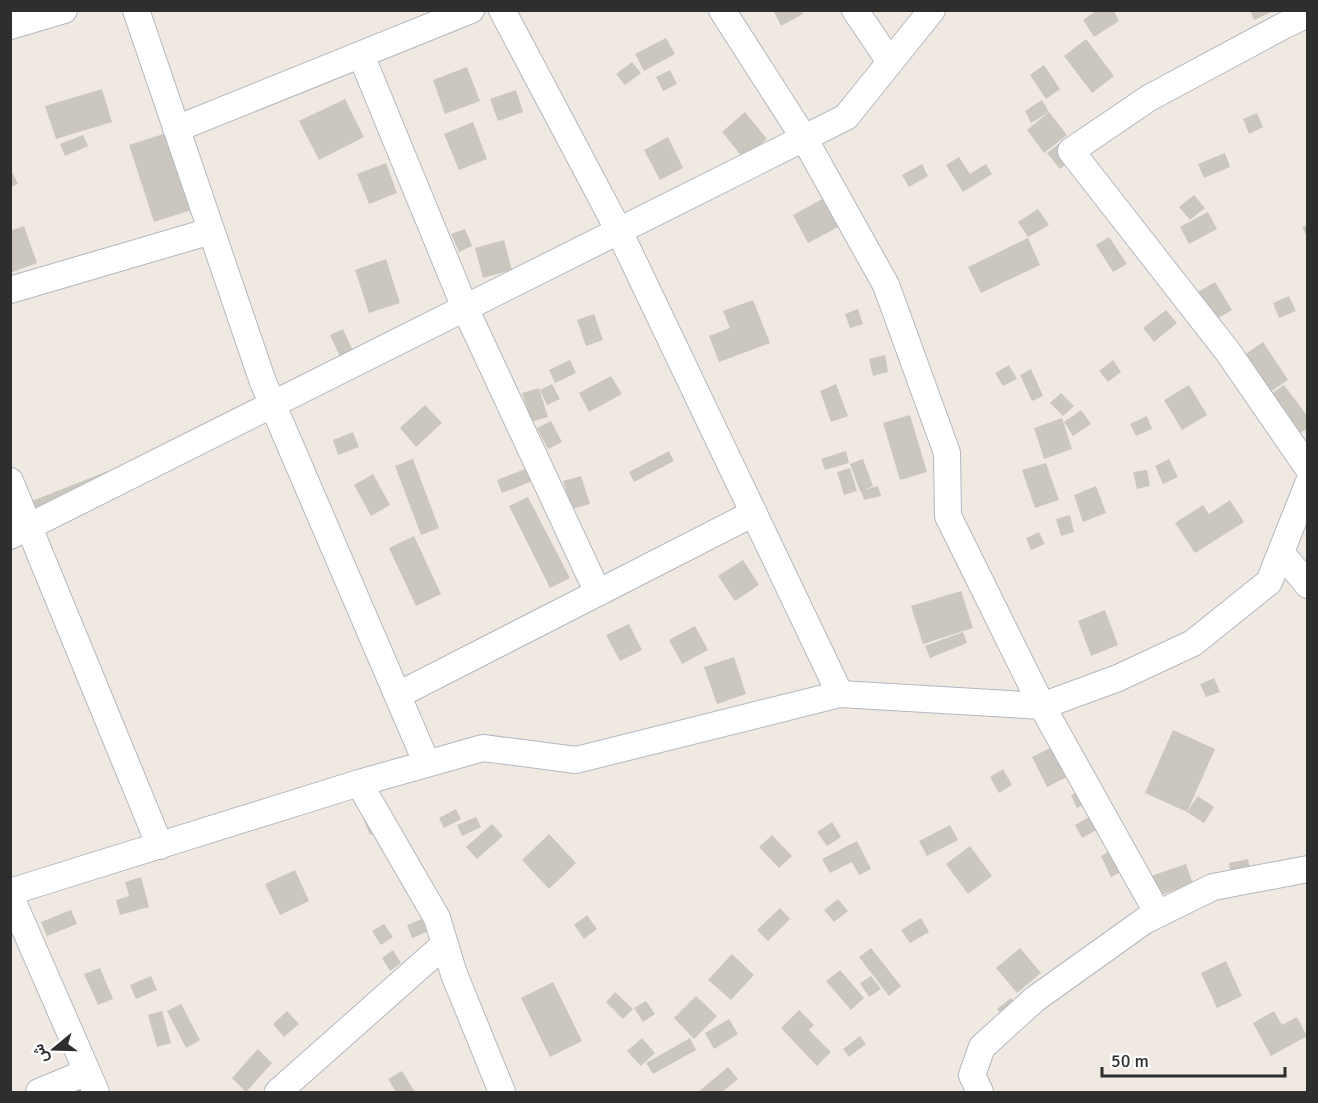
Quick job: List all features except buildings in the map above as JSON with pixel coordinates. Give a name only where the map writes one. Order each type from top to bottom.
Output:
[{"type":"street","points":[[10,26],[64,10]]},
{"type":"street","points":[[136,10],[263,382],[427,764]]},
{"type":"street","points":[[176,129],[471,10]]},
{"type":"street","points":[[502,10],[620,231],[840,694]]},
{"type":"street","points":[[722,10],[804,138],[886,285],[947,453],[948,516],[1042,706],[1158,914]]},
{"type":"street","points":[[855,10],[890,62]]},
{"type":"street","points":[[20,531],[846,117],[932,10]]},
{"type":"street","points":[[1308,14],[1149,98],[1071,151],[1228,352],[1308,468]]},
{"type":"street","points":[[361,55],[465,308],[598,593]]},
{"type":"street","points":[[10,290],[212,231]]},
{"type":"street","points":[[10,481],[20,531],[160,846]]},
{"type":"street","points":[[39,1092],[92,1082],[10,894],[359,783],[483,748],[576,760],[840,694],[1042,706],[1118,678],[1193,643],[1269,582],[1308,484]]},
{"type":"street","points":[[398,695],[754,513]]},
{"type":"street","points":[[1281,552],[1308,585]]},
{"type":"street","points":[[359,783],[437,918],[454,974],[502,1092]]},
{"type":"street","points":[[980,1092],[972,1075],[982,1047],[1035,999],[1144,921],[1213,887],[1308,869]]},
{"type":"street","points":[[278,1092],[445,944]]}]
